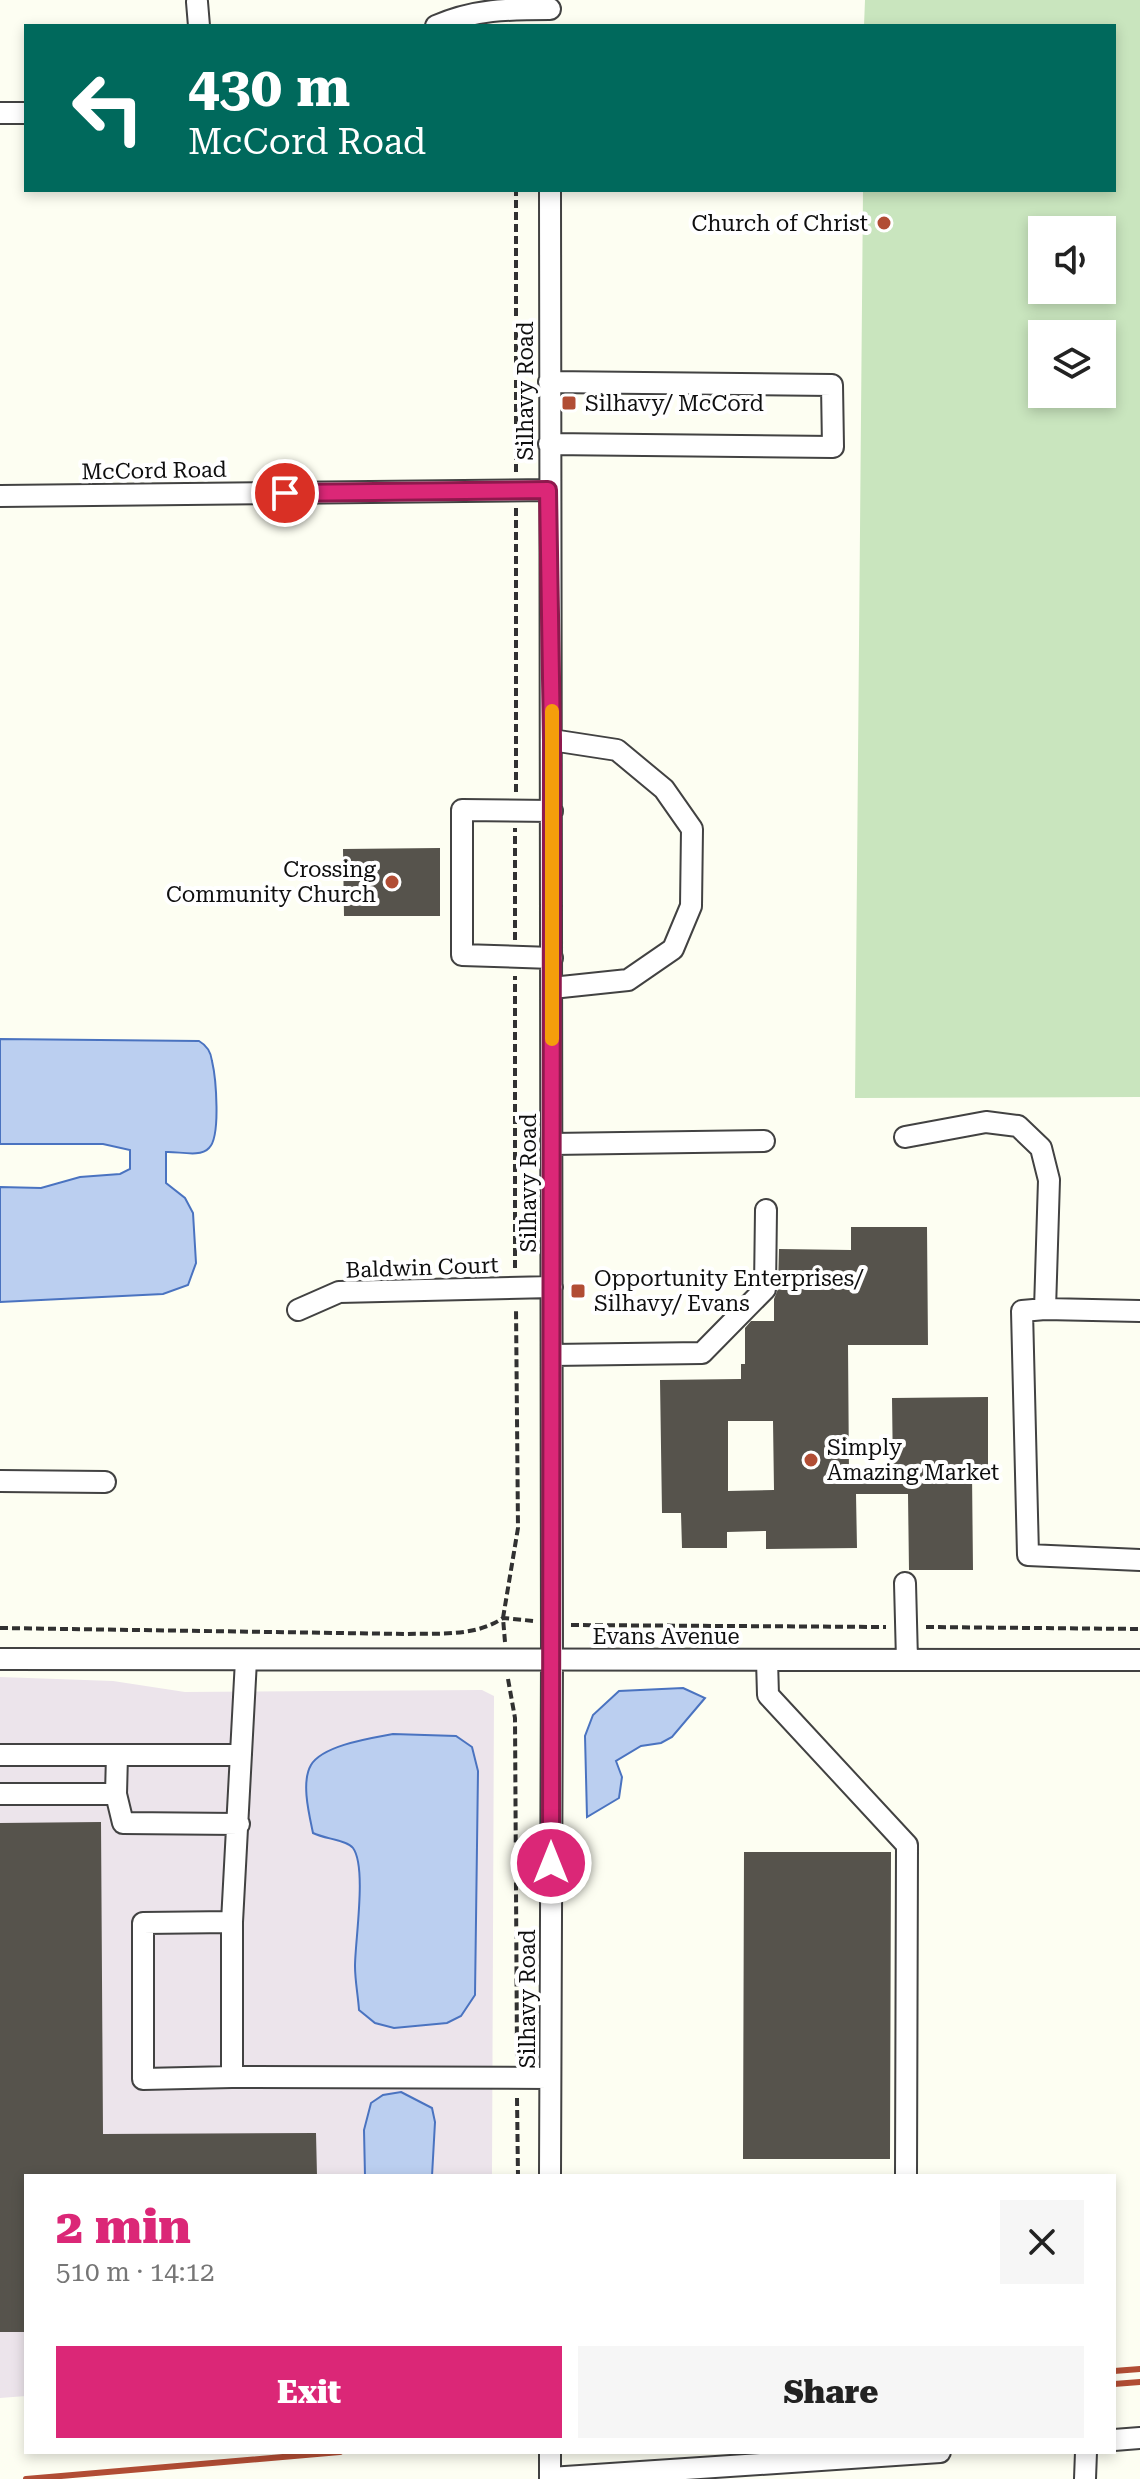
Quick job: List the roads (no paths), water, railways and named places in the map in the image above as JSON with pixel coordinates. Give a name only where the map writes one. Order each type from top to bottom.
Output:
[{"type":"street","points":[[197,2],[199,24]]},
{"type":"street","points":[[441,24],[461,15],[515,9],[550,12]]},
{"type":"street","points":[[0,113],[24,113]]},
{"type":"street","name":"Silhavy Road","points":[[550,192],[550,2174]]},
{"type":"street","points":[[549,382],[832,385],[833,447],[549,444]]},
{"type":"street","name":"McCord Road","points":[[0,496],[548,490]]},
{"type":"street","points":[[552,740],[617,750],[664,789],[692,829],[691,906],[673,949],[628,980],[552,988]]},
{"type":"street","points":[[552,811],[462,810],[462,955],[552,958]]},
{"type":"street","points":[[905,1137],[986,1122],[1018,1126],[1041,1148],[1049,1180],[1045,1309]]},
{"type":"street","points":[[552,1144],[764,1141]]},
{"type":"street","points":[[552,1355],[702,1353],[765,1289],[766,1210]]},
{"type":"street","name":"Baldwin Court","points":[[298,1310],[339,1292],[552,1287]]},
{"type":"street","points":[[1140,1311],[1022,1311],[1028,1555],[1140,1560]]},
{"type":"street","points":[[0,1481],[105,1482]]},
{"type":"street","points":[[905,1583],[907,1660]]},
{"type":"street","name":"Evans Avenue","points":[[0,1659],[1140,1660]]},
{"type":"street","points":[[232,2077],[232,1922],[246,1660]]},
{"type":"street","points":[[767,1660],[768,1695],[907,1845],[906,2174]]},
{"type":"street","points":[[0,1755],[241,1755]]},
{"type":"street","points":[[117,1755],[116,1794],[123,1823],[239,1824]]},
{"type":"street","points":[[0,1794],[116,1794]]},
{"type":"street","points":[[232,1922],[143,1923],[143,2079],[550,2078]]},
{"type":"street","points":[[1116,2440],[1140,2438]]},
{"type":"street","points":[[550,2454],[550,2479],[911,2454]]},
{"type":"street","points":[[1085,2479],[1086,2454]]},
{"type":"water","points":[[0,1039],[199,1041],[206,1047],[211,1058],[216,1093],[213,1142],[200,1153],[166,1152],[166,1183],[185,1198],[193,1213],[196,1263],[188,1285],[163,1294],[0,1302],[0,1187],[41,1188],[80,1177],[120,1174],[130,1169],[130,1150],[103,1144],[0,1144]]},
{"type":"water","points":[[683,1688],[705,1698],[672,1737],[661,1743],[641,1746],[616,1761],[622,1777],[619,1798],[587,1817],[585,1736],[593,1715],[619,1691]]},
{"type":"water","points":[[393,1734],[456,1736],[472,1747],[478,1771],[475,1995],[461,2016],[447,2023],[394,2028],[375,2023],[359,2010],[355,1966],[360,1887],[357,1858],[350,1845],[313,1833],[306,1789],[311,1765],[326,1752]]},
{"type":"water","points":[[401,2092],[432,2108],[435,2122],[432,2174],[365,2174],[364,2130],[371,2103],[383,2095]]},
{"type":"railway","points":[[1116,2371],[1140,2369]]},
{"type":"railway","points":[[1116,2384],[1140,2382]]},
{"type":"railway","points":[[26,2479],[317,2454]]},
{"type":"place","name":"Church of Christ","points":[[884,223]]},
{"type":"place","name":"Silhavy/ McCord","points":[[569,403]]},
{"type":"place","name":"Crossing Community Church","points":[[392,882]]},
{"type":"place","name":"Opportunity Enterprises/ Silhavy/ Evans","points":[[578,1291]]},
{"type":"place","name":"Simply Amazing Market","points":[[811,1460]]}]
